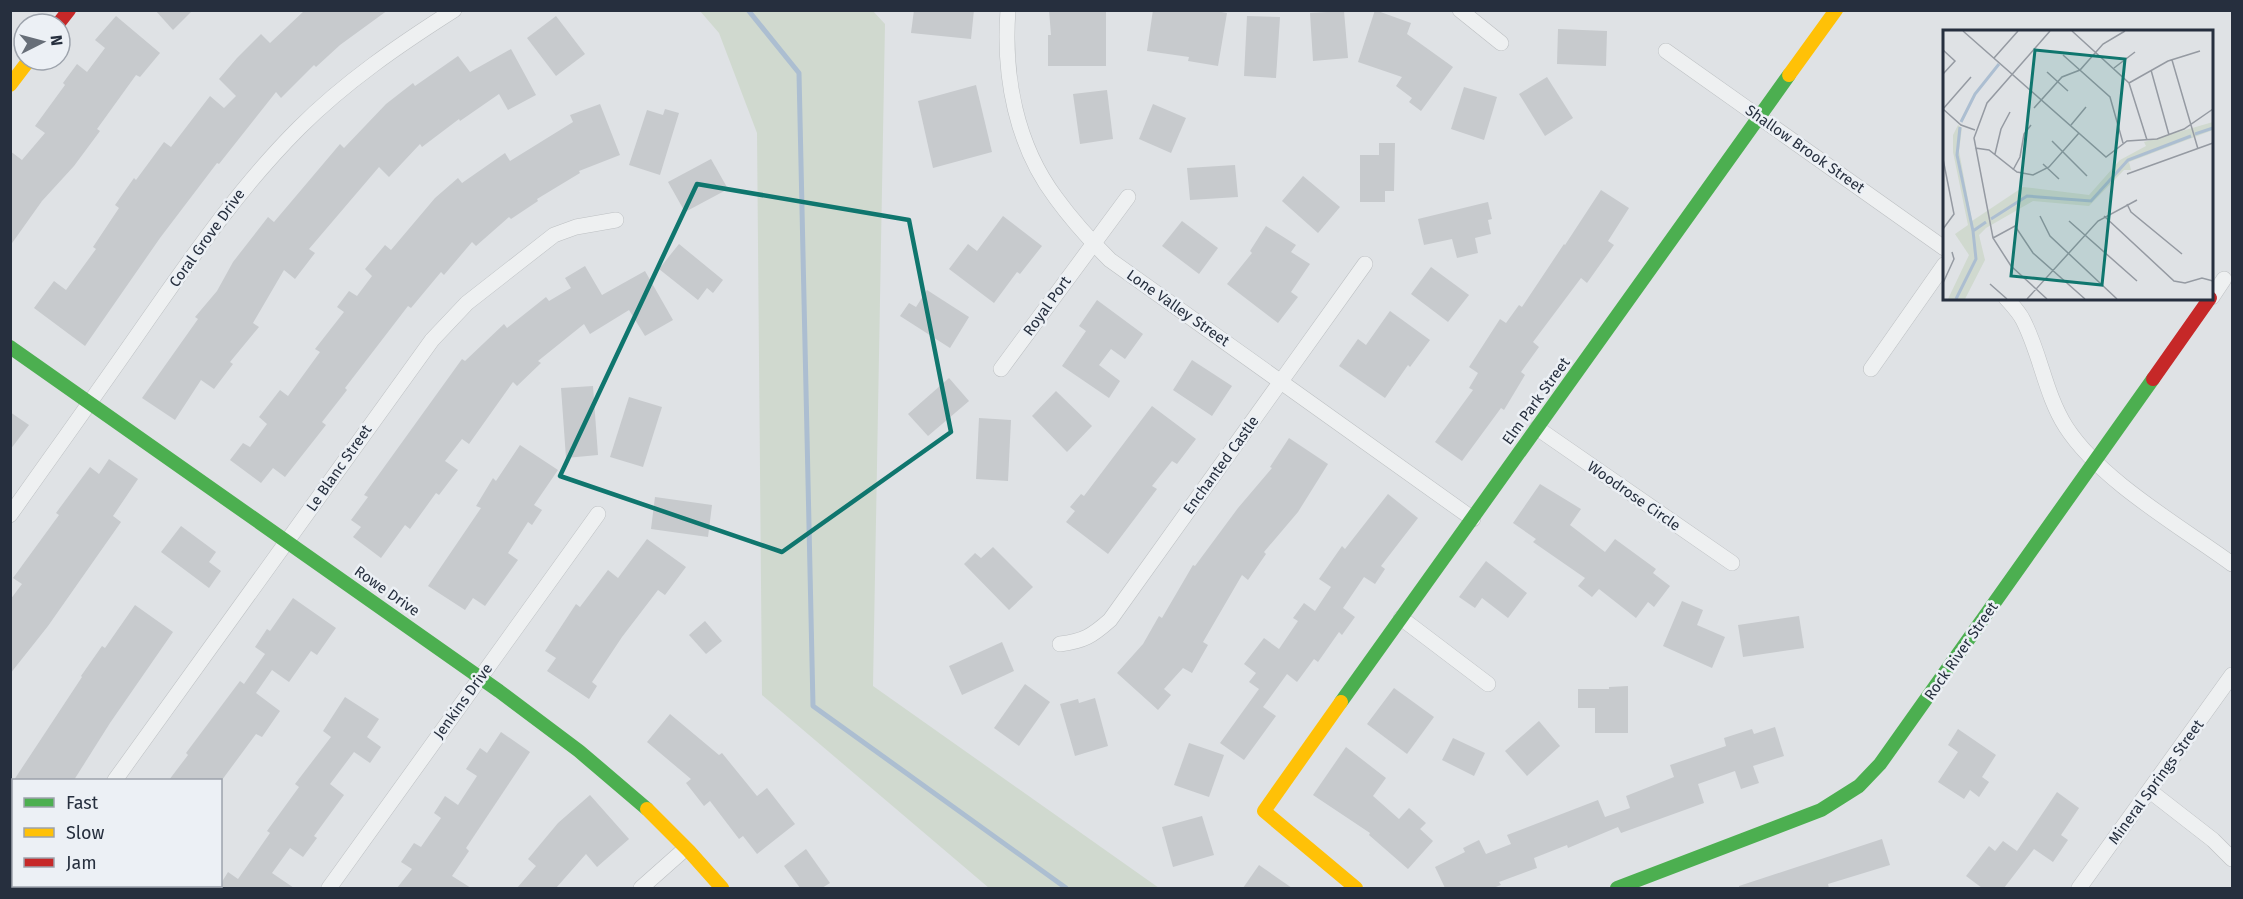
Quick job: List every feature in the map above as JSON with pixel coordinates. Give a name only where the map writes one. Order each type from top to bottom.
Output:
[{"type":"street","name":"Coral Grove Drive","points":[[10,515],[209,232],[245,186],[292,136],[360,74],[454,10]]},
{"type":"street","name":"Lone Valley Street","points":[[1008,10],[1006,41],[1010,86],[1027,145],[1055,198],[1093,243],[1110,260],[1473,519]]},
{"type":"street","points":[[1460,10],[1501,43]]},
{"type":"street","name":"Elm Park Street","points":[[1356,888],[1264,812],[1836,10]]},
{"type":"street","name":"Shallow Brook Street","points":[[1666,51],[1943,247]]},
{"type":"street","points":[[10,85],[20,72]]},
{"type":"street","name":"Royal Port","points":[[1001,369],[1128,196]]},
{"type":"street","name":"Le Blanc Street","points":[[116,779],[432,340],[467,303],[554,235],[576,226],[616,220]]},
{"type":"street","name":"Enchanted Castle","points":[[1060,644],[1091,637],[1110,620],[1365,264]]},
{"type":"street","points":[[1871,369],[1943,266]]},
{"type":"street","name":"Rock River Street","points":[[2213,295],[2224,279]]},
{"type":"street","points":[[2008,300],[2023,318],[2048,389],[2066,427],[2095,462],[2118,482],[2232,564]]},
{"type":"street","name":"Rock River Street","points":[[1617,888],[1821,810],[1859,786],[1880,764],[2210,300]]},
{"type":"street","name":"Rowe Drive","points":[[10,347],[480,678],[581,753],[652,813],[722,888]]},
{"type":"street","name":"Woodrose Circle","points":[[1537,428],[1732,563]]},
{"type":"street","name":"Jenkins Drive","points":[[329,888],[598,514]]},
{"type":"street","points":[[1401,618],[1488,684]]},
{"type":"street","name":"Mineral Springs Street","points":[[2079,888],[2232,675]]},
{"type":"street","points":[[2150,791],[2213,840],[2232,859]]},
{"type":"street","points":[[641,888],[685,849]]},
{"type":"highlighted area","points":[[697,184],[909,220],[951,432],[782,552],[560,476]]},
{"type":"shaded area","points":[[700,11],[873,11],[885,24],[873,686],[1159,888],[989,888],[762,695],[757,133],[719,33]]},
{"type":"building","points":[[155,10],[193,10],[173,30]]},
{"type":"building","points":[[305,10],[388,10],[340,45],[316,67],[314,65],[281,98],[276,92],[219,164],[217,163],[160,238],[85,346],[34,308],[54,281],[66,290],[96,249],[93,247],[119,208],[115,205],[164,142],[171,147],[210,96],[224,108],[236,96],[219,79],[237,58],[261,34],[270,43]]},
{"type":"building","points":[[914,10],[974,10],[971,39],[911,33]]},
{"type":"building","points":[[1049,10],[1106,10],[1106,66],[1048,66],[1048,35],[1051,35]]},
{"type":"building","points":[[1153,10],[1210,10],[1227,13],[1218,66],[1188,61],[1189,57],[1147,51]]},
{"type":"building","points":[[1375,10],[1411,23],[1407,34],[1453,67],[1421,111],[1409,102],[1412,98],[1396,86],[1402,77],[1358,62]]},
{"type":"building","points":[[1344,11],[1348,58],[1313,61],[1310,13]]},
{"type":"building","points":[[116,16],[160,53],[140,77],[136,75],[97,129],[100,131],[74,166],[42,201],[10,246],[10,151],[22,160],[45,133],[35,126],[65,85],[63,83],[77,64],[87,72],[105,48],[95,40]]},
{"type":"building","points":[[556,16],[585,54],[556,76],[527,38]]},
{"type":"building","points":[[1247,16],[1280,17],[1276,78],[1244,76]]},
{"type":"building","points":[[1558,29],[1607,31],[1606,66],[1557,64]]},
{"type":"building","points":[[511,49],[536,95],[508,110],[499,94],[460,121],[459,119],[422,147],[420,144],[389,177],[379,167],[309,249],[315,253],[295,279],[284,270],[253,323],[259,327],[230,362],[233,364],[214,389],[201,380],[175,420],[142,398],[198,319],[195,317],[217,291],[233,262],[268,217],[274,222],[340,144],[344,148],[386,104],[413,83],[415,86],[458,56],[470,72]]},
{"type":"building","points":[[1547,77],[1573,118],[1545,136],[1519,94]]},
{"type":"building","points":[[976,85],[992,152],[933,168],[918,101]]},
{"type":"building","points":[[1464,87],[1497,97],[1484,140],[1451,129]]},
{"type":"building","points":[[1107,90],[1113,139],[1080,144],[1073,94]]},
{"type":"building","points":[[600,104],[620,155],[579,171],[580,173],[537,199],[538,201],[511,219],[509,217],[476,246],[472,242],[444,275],[441,272],[411,308],[408,306],[345,388],[347,390],[322,422],[326,425],[285,477],[273,468],[261,483],[230,460],[243,443],[250,447],[267,424],[259,417],[280,390],[288,396],[320,352],[315,349],[344,312],[337,307],[349,291],[357,296],[372,276],[365,269],[385,245],[391,250],[435,198],[458,178],[462,183],[505,153],[510,161],[573,122],[570,115]]},
{"type":"building","points":[[1153,104],[1186,118],[1171,153],[1139,139]]},
{"type":"building","points":[[665,109],[679,113],[660,175],[629,165],[647,110],[663,115]]},
{"type":"building","points":[[1379,143],[1395,143],[1394,191],[1385,191],[1385,202],[1360,202],[1360,155],[1379,155]]},
{"type":"building","points":[[711,159],[728,189],[685,212],[668,182]]},
{"type":"building","points":[[1235,165],[1238,197],[1190,200],[1187,168]]},
{"type":"building","points":[[1303,176],[1340,207],[1318,233],[1282,201]]},
{"type":"building","points":[[1601,190],[1629,208],[1608,241],[1614,245],[1587,283],[1581,278],[1533,342],[1539,347],[1521,372],[1525,375],[1504,410],[1501,408],[1462,461],[1435,442],[1473,390],[1469,388],[1478,373],[1469,367],[1500,319],[1506,323],[1519,305],[1522,307]]},
{"type":"building","points":[[1488,202],[1492,219],[1488,220],[1491,234],[1475,238],[1478,253],[1457,258],[1452,239],[1424,245],[1418,219]]},
{"type":"building","points":[[1003,216],[1042,246],[1020,274],[1017,272],[994,303],[949,269],[968,244],[977,251]]},
{"type":"building","points":[[1182,221],[1218,248],[1199,274],[1162,246]]},
{"type":"building","points":[[1266,226],[1296,245],[1291,252],[1310,264],[1291,292],[1298,297],[1278,323],[1227,284],[1252,253],[1250,251]]},
{"type":"building","points":[[679,244],[723,280],[713,293],[707,288],[698,300],[659,269]]},
{"type":"building","points":[[585,266],[602,295],[645,271],[673,320],[645,336],[629,310],[590,334],[584,324],[538,361],[541,363],[517,386],[513,382],[469,444],[462,439],[445,461],[458,470],[439,495],[436,493],[410,529],[405,525],[381,558],[353,537],[361,527],[351,520],[368,497],[364,495],[462,359],[465,361],[504,324],[507,328],[546,297],[549,301],[571,288],[565,278]]},
{"type":"building","points":[[1431,267],[1469,295],[1448,322],[1411,294]]},
{"type":"building","points":[[927,290],[969,317],[950,348],[900,316],[909,303],[916,307]]},
{"type":"building","points":[[1097,300],[1143,334],[1125,359],[1111,349],[1099,365],[1120,381],[1109,398],[1062,366],[1086,331],[1079,326]]},
{"type":"building","points":[[1390,311],[1430,340],[1410,367],[1408,365],[1385,398],[1339,366],[1358,339],[1366,345]]},
{"type":"building","points":[[1192,360],[1232,386],[1212,416],[1173,390]]},
{"type":"building","points":[[949,378],[969,401],[928,436],[908,414]]},
{"type":"building","points":[[593,386],[598,455],[566,458],[561,388]]},
{"type":"building","points":[[1056,391],[1092,426],[1067,452],[1032,416]]},
{"type":"building","points":[[629,397],[662,407],[643,467],[610,457]]},
{"type":"building","points":[[1152,406],[1196,439],[1177,464],[1172,461],[1152,486],[1157,489],[1108,554],[1066,522],[1075,511],[1070,507],[1081,494],[1084,496]]},
{"type":"building","points":[[10,412],[29,425],[10,450]]},
{"type":"building","points":[[979,418],[1011,420],[1008,481],[976,479]]},
{"type":"building","points":[[1289,438],[1328,464],[1298,512],[1264,552],[1266,554],[1248,580],[1242,575],[1203,642],[1208,645],[1192,673],[1183,668],[1164,689],[1171,695],[1158,710],[1117,673],[1143,644],[1159,616],[1162,618],[1193,565],[1195,566],[1238,508],[1272,468],[1270,467]]},
{"type":"building","points":[[520,445],[558,470],[534,505],[542,510],[532,525],[528,522],[508,553],[518,560],[485,606],[473,598],[465,610],[428,586],[481,508],[476,506],[493,478],[496,481]]},
{"type":"building","points":[[109,459],[138,479],[113,516],[121,522],[48,626],[10,674],[10,600],[22,584],[13,578],[59,515],[56,513],[90,467],[99,474]]},
{"type":"building","points":[[1540,484],[1581,509],[1570,525],[1605,552],[1615,539],[1656,569],[1653,573],[1670,586],[1654,607],[1648,602],[1636,618],[1599,589],[1592,597],[1578,586],[1585,578],[1533,542],[1536,539],[1513,523]]},
{"type":"building","points":[[1388,494],[1418,518],[1381,566],[1385,569],[1375,584],[1364,577],[1343,608],[1355,617],[1342,635],[1339,632],[1318,662],[1314,659],[1297,682],[1287,674],[1263,707],[1276,716],[1244,760],[1220,743],[1259,689],[1249,682],[1256,673],[1244,664],[1264,638],[1279,649],[1298,621],[1293,618],[1304,603],[1315,611],[1331,587],[1319,579],[1342,546],[1345,549]]},
{"type":"building","points":[[655,497],[712,505],[708,537],[651,529]]},
{"type":"building","points":[[181,526],[216,552],[209,562],[221,571],[209,588],[161,552]]},
{"type":"building","points":[[647,539],[686,567],[665,595],[658,590],[622,637],[592,682],[597,686],[589,699],[547,671],[556,658],[545,651],[576,604],[580,607],[608,570],[618,578]]},
{"type":"building","points":[[993,547],[1033,587],[1009,610],[964,564],[975,553],[981,558]]},
{"type":"building","points":[[1486,561],[1527,593],[1508,618],[1482,598],[1475,608],[1459,597]]},
{"type":"building","points":[[293,598],[336,628],[317,655],[311,651],[289,682],[272,670],[256,693],[280,711],[262,737],[256,734],[222,780],[170,779],[188,755],[186,753],[240,681],[244,684],[265,654],[255,647],[267,629],[270,631]]},
{"type":"building","points":[[1682,601],[1703,610],[1697,625],[1725,637],[1712,668],[1663,646]]},
{"type":"building","points":[[135,605],[173,632],[75,779],[15,779],[81,676],[102,646],[105,648]]},
{"type":"building","points":[[1799,616],[1804,648],[1743,657],[1738,625]]},
{"type":"building","points":[[705,621],[722,641],[706,654],[689,635]]},
{"type":"building","points":[[1002,642],[1014,671],[962,695],[949,666]]},
{"type":"building","points":[[1025,684],[1050,702],[1019,746],[994,728]]},
{"type":"building","points":[[1628,686],[1628,733],[1595,733],[1595,708],[1578,708],[1578,689],[1609,689],[1609,687]]},
{"type":"building","points":[[1394,688],[1434,717],[1407,754],[1367,724]]},
{"type":"building","points":[[345,697],[379,719],[367,737],[381,747],[370,763],[354,752],[330,784],[344,795],[314,836],[317,838],[303,857],[290,848],[272,873],[294,888],[216,888],[222,887],[222,882],[228,872],[238,879],[270,833],[267,831],[299,787],[295,784],[331,737],[323,731]]},
{"type":"building","points":[[1095,698],[1108,746],[1075,756],[1060,704],[1078,699],[1079,703]]},
{"type":"building","points":[[670,714],[719,755],[722,753],[757,796],[767,788],[795,824],[757,854],[743,836],[739,839],[710,801],[704,806],[686,783],[691,779],[647,742]]},
{"type":"building","points":[[1539,721],[1560,746],[1527,776],[1505,751]]},
{"type":"building","points":[[1775,727],[1784,756],[1753,766],[1759,783],[1741,789],[1735,771],[1698,784],[1704,803],[1621,833],[1618,827],[1568,848],[1567,845],[1534,858],[1537,868],[1499,882],[1501,885],[1493,888],[1445,888],[1435,867],[1465,852],[1463,848],[1479,840],[1486,854],[1511,844],[1507,835],[1598,800],[1605,817],[1630,808],[1626,796],[1674,777],[1670,765],[1726,746],[1724,738],[1752,729],[1754,734]]},
{"type":"building","points":[[1958,729],[1996,755],[1982,777],[1989,782],[1979,797],[1970,790],[1964,799],[1938,782],[1958,752],[1948,745]]},
{"type":"building","points":[[501,732],[530,752],[466,848],[469,851],[452,876],[471,888],[397,888],[412,869],[401,862],[414,843],[421,847],[441,818],[434,813],[445,796],[458,805],[477,776],[466,769],[480,748],[487,753]]},
{"type":"building","points":[[1453,738],[1485,753],[1474,776],[1442,760]]},
{"type":"building","points":[[1189,743],[1224,755],[1209,797],[1174,785]]},
{"type":"building","points":[[1346,747],[1386,778],[1373,796],[1399,819],[1409,808],[1426,823],[1420,829],[1433,841],[1408,869],[1369,835],[1370,833],[1313,795]]},
{"type":"building","points":[[2057,792],[2079,808],[2061,835],[2068,840],[2053,862],[2034,849],[2004,888],[1982,888],[1966,876],[1989,846],[1995,851],[2003,841],[2017,851]]},
{"type":"building","points":[[590,795],[629,839],[597,867],[586,854],[556,888],[517,888],[536,866],[528,859],[558,823]]},
{"type":"building","points":[[1202,816],[1214,855],[1173,867],[1162,827]]},
{"type":"building","points":[[1882,839],[1890,865],[1828,884],[1829,888],[1739,888],[1739,886]]},
{"type":"building","points":[[806,849],[830,883],[822,888],[800,888],[784,866]]},
{"type":"building","points":[[1259,865],[1292,888],[1243,888]]},
{"type":"waterway","points":[[748,10],[799,73],[813,706],[1066,888]]},
{"type":"traffic: fast","points":[[1341,702],[1789,75]]},
{"type":"traffic: fast","points":[[10,347],[499,691],[579,751],[647,809]]},
{"type":"traffic: fast","points":[[1617,888],[1821,810],[1859,786],[1880,764],[2153,379]]},
{"type":"traffic: slow","points":[[1789,75],[1836,10]]},
{"type":"traffic: slow","points":[[10,85],[20,72]]},
{"type":"traffic: slow","points":[[1341,702],[1264,811],[1356,888]]},
{"type":"traffic: slow","points":[[647,809],[722,888]]},
{"type":"traffic: jam","points":[[2153,379],[2209,300]]}]
